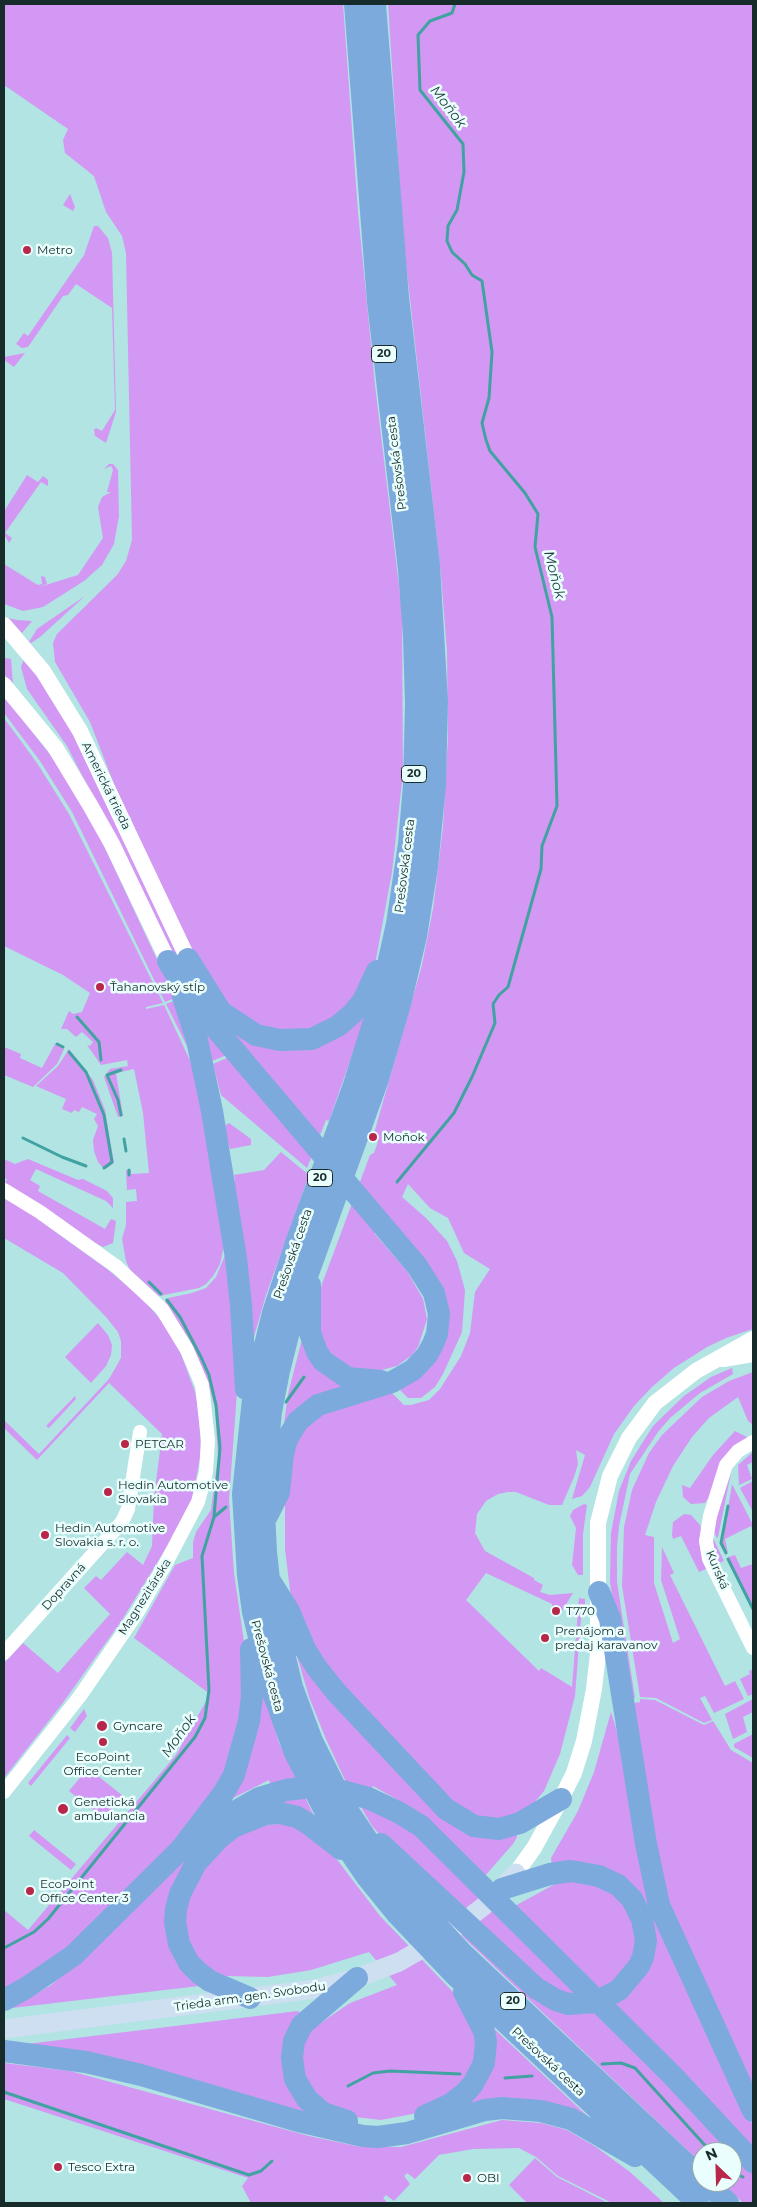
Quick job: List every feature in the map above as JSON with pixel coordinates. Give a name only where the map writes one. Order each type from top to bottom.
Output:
[{"type":"highway","name":"Prešovská cesta","points":[[355,4],[378,302],[409,570],[414,636],[416,704],[414,784],[409,844],[397,924],[379,1005],[354,1088],[297,1240],[273,1313],[254,1390],[243,1494],[253,1612],[271,1687],[295,1752],[335,1830],[355,1860],[398,1916],[454,1974],[698,2203]]},
{"type":"highway","name":"Prešovská cesta","points":[[264,1521],[264,1492],[270,1422],[279,1371],[294,1315],[378,1079],[400,1004],[416,936],[427,867],[435,785],[436,701],[430,565],[398,297],[375,4]]},
{"type":"highway","points":[[178,960],[230,1020],[256,1035],[268,1038],[312,1039],[338,1026],[363,1001],[397,924]]},
{"type":"highway","points":[[178,960],[186,991],[417,1266],[434,1293],[439,1314],[437,1334],[427,1355],[412,1370],[392,1382],[318,1405],[298,1422],[287,1439],[283,1454],[279,1492],[264,1521]]},
{"type":"highway","points":[[178,960],[212,1111],[241,1306],[248,1434]]},
{"type":"highway","points":[[311,1265],[309,1321],[310,1333],[317,1352],[330,1368],[348,1378],[392,1382]]},
{"type":"highway","name":"20","points":[[264,1521],[268,1577]]},
{"type":"highway","name":"Prešovská cesta","points":[[268,1577],[276,1625],[292,1687],[312,1741],[344,1806],[375,1854],[425,1915],[462,1953],[692,2170]]},
{"type":"highway","points":[[268,1577],[289,1611],[305,1649],[316,1668],[336,1692],[446,1809],[474,1826],[500,1829],[520,1823],[561,1799]]},
{"type":"highway","points":[[599,1592],[610,1619],[646,1844],[659,1905],[753,2111]]},
{"type":"highway","points":[[4,2000],[26,1988],[74,1955],[181,1849],[223,1794],[234,1775],[239,1761],[251,1708],[250,1660],[253,1612]]},
{"type":"highway","points":[[181,1849],[238,1810],[273,1793],[296,1788],[326,1788],[368,1798],[398,1812],[421,1826],[672,2075],[753,2162]]},
{"type":"highway","points":[[344,1806],[411,1872],[536,1988],[556,2000],[582,2004],[596,2002],[610,1996],[627,1982],[643,1957],[646,1941],[644,1926],[638,1910],[632,1899],[618,1885],[584,1872],[555,1873],[514,1881]]},
{"type":"highway","points":[[250,1998],[210,1981],[199,1973],[189,1963],[179,1944],[174,1922],[176,1909],[180,1894],[196,1863],[219,1838],[233,1827],[265,1814],[280,1813],[297,1817],[310,1825],[355,1860]]},
{"type":"highway","points":[[357,1978],[302,2025],[292,2048],[293,2069],[300,2090],[314,2107],[339,2119],[359,2125],[377,2126],[406,2122],[434,2113],[451,2104],[465,2093],[479,2074],[486,2052],[484,2031],[454,1974]]},
{"type":"highway","points":[[4,2051],[86,2062],[141,2075],[341,2132],[364,2136],[378,2137],[407,2133],[485,2110],[502,2108],[541,2110],[572,2119],[671,2178]]},
{"type":"highway","points":[[716,2192],[728,2203]]},
{"type":"main road","name":"Trieda arm. gen. Svobodu","points":[[4,2029],[315,1989],[357,1978],[399,1962],[423,1950],[465,1921],[514,1881]]},
{"type":"street","name":"Americká trieda","points":[[4,625],[36,661],[75,722],[178,960]]},
{"type":"street","name":"Americká trieda","points":[[4,685],[55,747],[178,960]]},
{"type":"street","name":"Magnezitárska","points":[[4,1190],[40,1212],[117,1267],[162,1309],[179,1335],[196,1371],[205,1403],[208,1440],[206,1472],[198,1502],[166,1563],[136,1613],[80,1696],[4,1792]]},
{"type":"street","name":"Trieda arm. gen. Svobodu","points":[[514,1881],[574,1773],[590,1714],[598,1660],[598,1523],[605,1490],[619,1456],[636,1427],[656,1403],[679,1382],[713,1360],[753,1343]]},
{"type":"street","name":"Dopravná","points":[[4,1653],[122,1522],[128,1509],[140,1432]]},
{"type":"street","name":"Kurská","points":[[753,1442],[738,1451],[726,1464],[710,1516],[706,1541],[709,1560],[753,1648]]},
{"type":"shaded area","points":[[4,4],[343,4],[358,212],[375,385],[402,611],[403,773],[392,872],[376,959],[364,987],[332,1023],[287,1034],[239,1018],[206,981],[114,784],[90,722],[55,662],[53,643],[57,634],[117,575],[126,561],[132,540],[126,253],[122,236],[106,212],[94,176],[65,153],[63,140],[68,129],[4,85]]},
{"type":"shaded area","points":[[388,4],[753,4],[753,1329],[707,1347],[674,1368],[652,1387],[634,1406],[614,1434],[590,1487],[582,1496],[572,1499],[585,1455],[576,1450],[578,1464],[562,1505],[549,1505],[516,1492],[508,1492],[498,1494],[486,1501],[477,1514],[475,1533],[485,1551],[534,1578],[534,1580],[543,1585],[540,1592],[550,1595],[573,1593],[562,1611],[552,1606],[552,1604],[486,1573],[466,1600],[539,1671],[541,1668],[572,1687],[579,1598],[585,1599],[585,1608],[581,1618],[575,1696],[560,1754],[544,1791],[533,1804],[515,1819],[471,1818],[351,1701],[296,1616],[290,1590],[285,1549],[285,1461],[309,1418],[391,1392],[404,1405],[429,1400],[440,1389],[461,1356],[470,1333],[475,1292],[490,1269],[464,1253],[448,1218],[430,1208],[408,1184],[402,1197],[426,1218],[447,1241],[457,1261],[465,1290],[462,1332],[443,1374],[435,1387],[421,1398],[408,1398],[400,1390],[447,1330],[389,1221],[374,1233],[407,1271],[423,1299],[427,1319],[418,1347],[412,1355],[397,1366],[370,1373],[337,1363],[319,1338],[318,1303],[322,1284],[370,1155],[374,1153],[378,1142],[373,1137],[422,965],[433,909],[443,827],[448,737],[447,652],[441,575],[403,236]]},
{"type":"shaded area","points":[[70,194],[75,207],[73,211],[63,205]]},
{"type":"shaded area","points":[[94,226],[98,226],[108,238],[112,253],[116,412],[106,443],[95,436],[94,430],[96,428],[102,431],[115,410],[112,308],[76,284],[68,295],[63,296],[28,347],[22,348],[16,344],[24,333],[28,336],[84,255]]},
{"type":"shaded area","points":[[25,353],[14,367],[4,360],[4,357]]},
{"type":"shaded area","points":[[109,464],[113,464],[118,470],[119,516],[114,544],[102,565],[84,581],[43,607],[23,611],[4,604],[4,564],[39,586],[4,562],[38,585],[42,584],[41,576],[45,577],[47,584],[39,587],[78,575],[103,538],[98,507],[102,497],[111,492],[107,492],[113,470],[111,466],[104,469]]},
{"type":"shaded area","points":[[27,475],[38,482],[43,476],[48,480],[48,486],[41,482],[5,533],[12,538],[9,543],[4,534],[5,510]]},
{"type":"shaded area","points":[[85,596],[40,637],[31,643],[29,642],[37,629]]},
{"type":"shaded area","points":[[8,618],[17,620],[32,621],[22,633]]},
{"type":"shaded area","points":[[4,658],[11,659],[13,684],[4,674]]},
{"type":"shaded area","points":[[24,659],[36,673],[69,724],[194,986],[191,988],[67,746],[27,689],[21,667]]},
{"type":"shaded area","points":[[4,695],[61,769],[97,831],[175,998],[165,1002],[72,812],[40,761],[4,713]]},
{"type":"shaded area","points":[[4,718],[37,763],[69,814],[163,1003],[146,1007],[146,1009],[164,1005],[195,1071],[224,1246],[220,1264],[213,1276],[206,1284],[199,1288],[159,1296],[130,1270],[126,1261],[122,1239],[126,1225],[126,1202],[137,1201],[136,1189],[127,1190],[126,1170],[131,1170],[131,1174],[149,1173],[143,1113],[134,1069],[116,1073],[123,1116],[118,1117],[104,1077],[110,1069],[128,1066],[127,1060],[101,1065],[87,1045],[90,1046],[93,1042],[82,1032],[76,1037],[67,1029],[61,1029],[69,1011],[73,1014],[82,1012],[90,993],[63,975],[4,946]]},
{"type":"shaded area","points":[[176,1000],[190,1052],[166,1004]]},
{"type":"shaded area","points":[[367,1012],[329,1121],[326,1120],[307,1168],[221,1095],[213,1064],[229,1057],[229,1031],[268,1045]]},
{"type":"shaded area","points":[[195,1013],[230,1054],[209,1062]]},
{"type":"shaded area","points":[[55,1044],[64,1049],[57,1064],[33,1087],[4,1075],[4,1047],[21,1054],[20,1058],[42,1068]]},
{"type":"shaded area","points":[[69,1049],[93,1080],[105,1110],[114,1163],[104,1169],[98,1162],[94,1151],[93,1140],[98,1126],[94,1119],[97,1114],[82,1107],[79,1112],[74,1110],[72,1113],[62,1109],[66,1099],[36,1086],[58,1066]]},
{"type":"shaded area","points":[[229,1123],[251,1139],[251,1145],[230,1149],[223,1127]]},
{"type":"shaded area","points":[[281,1152],[309,1175],[266,1295],[251,1347],[230,1182],[235,1181],[234,1175],[264,1170]]},
{"type":"shaded area","points":[[4,1159],[15,1164],[28,1159],[78,1180],[83,1179],[107,1191],[113,1198],[113,1208],[106,1201],[36,1169],[30,1180],[40,1186],[38,1191],[105,1229],[111,1219],[116,1221],[113,1243],[103,1247],[95,1243],[33,1200],[5,1184],[7,1179],[4,1178]]},
{"type":"shaded area","points":[[4,1198],[28,1212],[107,1269],[144,1300],[165,1325],[181,1354],[195,1392],[199,1411],[201,1453],[192,1500],[177,1530],[122,1620],[62,1704],[4,1778],[4,1663],[23,1643],[58,1673],[110,1614],[84,1588],[96,1576],[101,1580],[127,1552],[143,1565],[152,1546],[154,1498],[162,1434],[109,1383],[37,1460],[4,1428],[4,1420],[39,1454],[109,1379],[121,1358],[121,1341],[118,1332],[106,1317],[63,1273],[4,1238]]},
{"type":"shaded area","points":[[226,1253],[239,1365],[229,1500],[234,1573],[245,1649],[244,1719],[213,1801],[89,1932],[4,1991],[4,1910],[28,1930],[176,1755],[210,1694],[134,1638],[175,1565],[193,1558],[193,1542],[196,1532],[211,1510],[218,1456],[215,1408],[207,1379],[190,1341],[165,1302],[168,1298],[206,1288],[216,1277]]},
{"type":"shaded area","points":[[98,1323],[108,1335],[112,1345],[111,1355],[106,1366],[91,1383],[65,1357]]},
{"type":"shaded area","points":[[302,1339],[347,1387],[283,1431],[288,1394]]},
{"type":"shaded area","points":[[732,1368],[733,1374],[700,1393],[670,1418],[658,1432],[630,1474],[619,1526],[617,1547],[617,1582],[635,1698],[627,1698],[610,1582],[611,1533],[619,1491],[631,1461],[653,1426],[684,1396],[711,1377]]},
{"type":"shaded area","points":[[753,1372],[753,1425],[748,1421],[738,1397],[709,1418],[692,1437],[673,1466],[656,1502],[645,1535],[654,1537],[654,1583],[673,1643],[680,1639],[661,1580],[662,1547],[674,1573],[670,1575],[725,1686],[735,1681],[744,1699],[714,1713],[705,1696],[700,1698],[712,1720],[704,1723],[656,1698],[640,1697],[622,1586],[624,1527],[632,1490],[649,1453],[662,1435],[702,1397],[729,1381]]},
{"type":"shaded area","points":[[75,1396],[76,1399],[49,1428],[46,1426]]},
{"type":"shaded area","points":[[735,1431],[749,1438],[705,1503],[691,1504],[683,1497],[682,1485],[690,1488],[713,1455]]},
{"type":"shaded area","points":[[753,1452],[753,1462],[747,1465],[752,1479],[739,1485],[738,1465]]},
{"type":"shaded area","points":[[733,1463],[718,1537],[717,1538],[713,1530]]},
{"type":"shaded area","points":[[753,1481],[753,1512],[740,1488]]},
{"type":"shaded area","points":[[732,1484],[753,1525],[753,1530],[751,1526],[725,1539],[728,1553],[722,1544]]},
{"type":"shaded area","points":[[584,1504],[587,1505],[583,1534],[583,1575],[578,1575],[572,1565],[576,1528],[570,1516],[573,1510]]},
{"type":"shaded area","points":[[684,1514],[691,1515],[700,1525],[708,1568],[699,1572],[681,1536],[673,1539],[673,1522]]},
{"type":"shaded area","points":[[712,1536],[724,1561],[717,1564],[714,1556]]},
{"type":"shaded area","points":[[735,1555],[741,1568],[753,1564],[753,1608],[728,1557]]},
{"type":"shaded area","points":[[295,1649],[428,1800],[516,1833],[517,1837],[513,1844],[484,1877],[407,1805],[373,1786],[365,1804],[413,1831],[725,2142],[692,2142],[692,2154],[438,1913],[555,1992],[391,1847],[372,1826],[344,1778],[309,1697]]},
{"type":"shaded area","points":[[255,1657],[279,1743],[314,1816],[276,1801],[269,1780],[229,1800]]},
{"type":"shaded area","points":[[753,1669],[753,1694],[748,1696],[740,1679],[750,1674],[749,1671]]},
{"type":"shaded area","points":[[640,1699],[655,1700],[704,1725],[713,1721],[731,1750],[753,1763],[753,2099],[670,1915],[628,1704],[640,1702]]},
{"type":"shaded area","points":[[753,1699],[753,1712],[743,1717],[747,1732],[733,1739],[725,1714]]},
{"type":"shaded area","points":[[84,1709],[87,1716],[75,1732],[70,1728]]},
{"type":"shaded area","points":[[611,1712],[620,1741],[653,1906],[753,2126],[753,2151],[695,2089],[513,1907],[555,1884],[554,1880],[584,1879],[604,1886],[627,1903],[635,1920],[638,1938],[636,1955],[626,1973],[605,1991],[616,2002],[628,1993],[644,1972],[652,1949],[652,1936],[648,1915],[638,1897],[624,1882],[607,1871],[583,1865],[552,1866],[551,1858],[578,1811],[594,1772]]},
{"type":"shaded area","points":[[753,1734],[753,1758],[734,1747],[734,1744]]},
{"type":"shaded area","points":[[67,1735],[70,1738],[31,1786],[28,1783]]},
{"type":"shaded area","points":[[88,1768],[123,1796],[104,1819],[69,1791]]},
{"type":"shaded area","points":[[293,1823],[335,1857],[380,1916],[454,1993],[479,2043],[468,2080],[423,2112],[381,2120],[347,2116],[331,2110],[301,2075],[303,2035],[350,2003],[397,1985],[369,1952],[311,1970],[268,1977],[225,1976],[197,1963],[180,1920],[202,1864],[251,1826]]},
{"type":"shaded area","points":[[34,1830],[76,1864],[71,1870],[29,1836]]},
{"type":"shaded area","points":[[199,1845],[177,1883],[199,1986],[12,2008],[51,1985],[77,1963]]},
{"type":"shaded area","points":[[298,2011],[300,2013],[295,2017],[311,2117],[27,2044]]},
{"type":"shaded area","points":[[490,2025],[598,2126],[464,2105]]},
{"type":"shaded area","points":[[4,2063],[70,2071],[309,2136],[361,2147],[401,2147],[502,2120],[541,2123],[567,2130],[596,2147],[630,2172],[664,2203],[612,2203],[558,2176],[536,2157],[519,2148],[473,2149],[439,2155],[415,2179],[407,2173],[404,2176],[410,2184],[394,2201],[386,2195],[383,2198],[388,2203],[251,2203],[242,2186],[248,2178],[4,2099]]},
{"type":"shaded area","points":[[535,2158],[557,2177],[608,2203],[527,2203],[509,2185]]},
{"type":"shaded area","points":[[742,2161],[753,2173],[753,2203],[743,2203],[731,2192],[742,2192]]},
{"type":"waterway","name":"Moňok","points":[[397,1182],[454,1113],[495,1023],[493,1004],[508,987],[541,869],[542,846],[557,806],[552,617],[535,547],[538,514],[525,493],[490,451],[486,440],[482,423],[489,398],[492,352],[482,281],[472,275],[465,264],[452,252],[447,241],[448,226],[457,210],[464,172],[463,144],[420,90],[418,35],[430,21],[452,13],[455,4]]},
{"type":"waterway","points":[[77,1017],[99,1042],[101,1060]]},
{"type":"waterway","points":[[57,1044],[63,1047]]},
{"type":"waterway","points":[[69,1052],[86,1072],[104,1115],[112,1162],[104,1168]]},
{"type":"waterway","points":[[121,1070],[107,1075],[118,1100],[121,1115]]},
{"type":"waterway","points":[[23,1138],[62,1157],[86,1166]]},
{"type":"waterway","points":[[124,1139],[126,1151]]},
{"type":"waterway","points":[[129,1170],[129,1175]]},
{"type":"waterway","points":[[149,1282],[161,1294]]},
{"type":"waterway","points":[[167,1300],[180,1317],[201,1357],[209,1375],[216,1405],[220,1448],[214,1516]]},
{"type":"waterway","name":"Moňok","points":[[286,1402],[304,1377]]},
{"type":"waterway","points":[[726,1553],[721,1543],[728,1506]]},
{"type":"waterway","name":"Moňok","points":[[4,1948],[34,1932],[48,1919],[195,1737],[205,1718],[209,1690],[202,1556],[214,1517],[226,1507]]},
{"type":"waterway","points":[[728,1559],[753,1609]]},
{"type":"waterway","points":[[602,2064],[621,2063],[635,2068],[702,2142]]},
{"type":"waterway","points":[[348,2086],[373,2073],[390,2071],[460,2074]]},
{"type":"waterway","points":[[505,2078],[532,2076]]},
{"type":"waterway","points":[[4,2092],[249,2175],[261,2171],[272,2161]]},
{"type":"place","name":"Metro","points":[[27,250]]},
{"type":"place","name":"Ťahanovský stĺp","points":[[100,987]]},
{"type":"place","name":"Moňok","points":[[373,1137]]},
{"type":"place","name":"PETCAR","points":[[125,1444]]},
{"type":"place","name":"Hedin Automotive Slovakia","points":[[108,1492]]},
{"type":"place","name":"Hedin Automotive Slovakia s. r. o.","points":[[45,1535]]},
{"type":"place","name":"T770","points":[[556,1611]]},
{"type":"place","name":"Prenájom a predaj karavanov","points":[[545,1638]]},
{"type":"place","name":"Gyncare","points":[[102,1726]]},
{"type":"place","name":"EcoPoint Office Center","points":[[103,1742]]},
{"type":"place","name":"Genetická ambulancia","points":[[63,1809]]},
{"type":"place","name":"EcoPoint Office Center 3","points":[[30,1891]]},
{"type":"place","name":"Tesco Extra","points":[[58,2167]]},
{"type":"place","name":"OBI","points":[[467,2178]]}]
